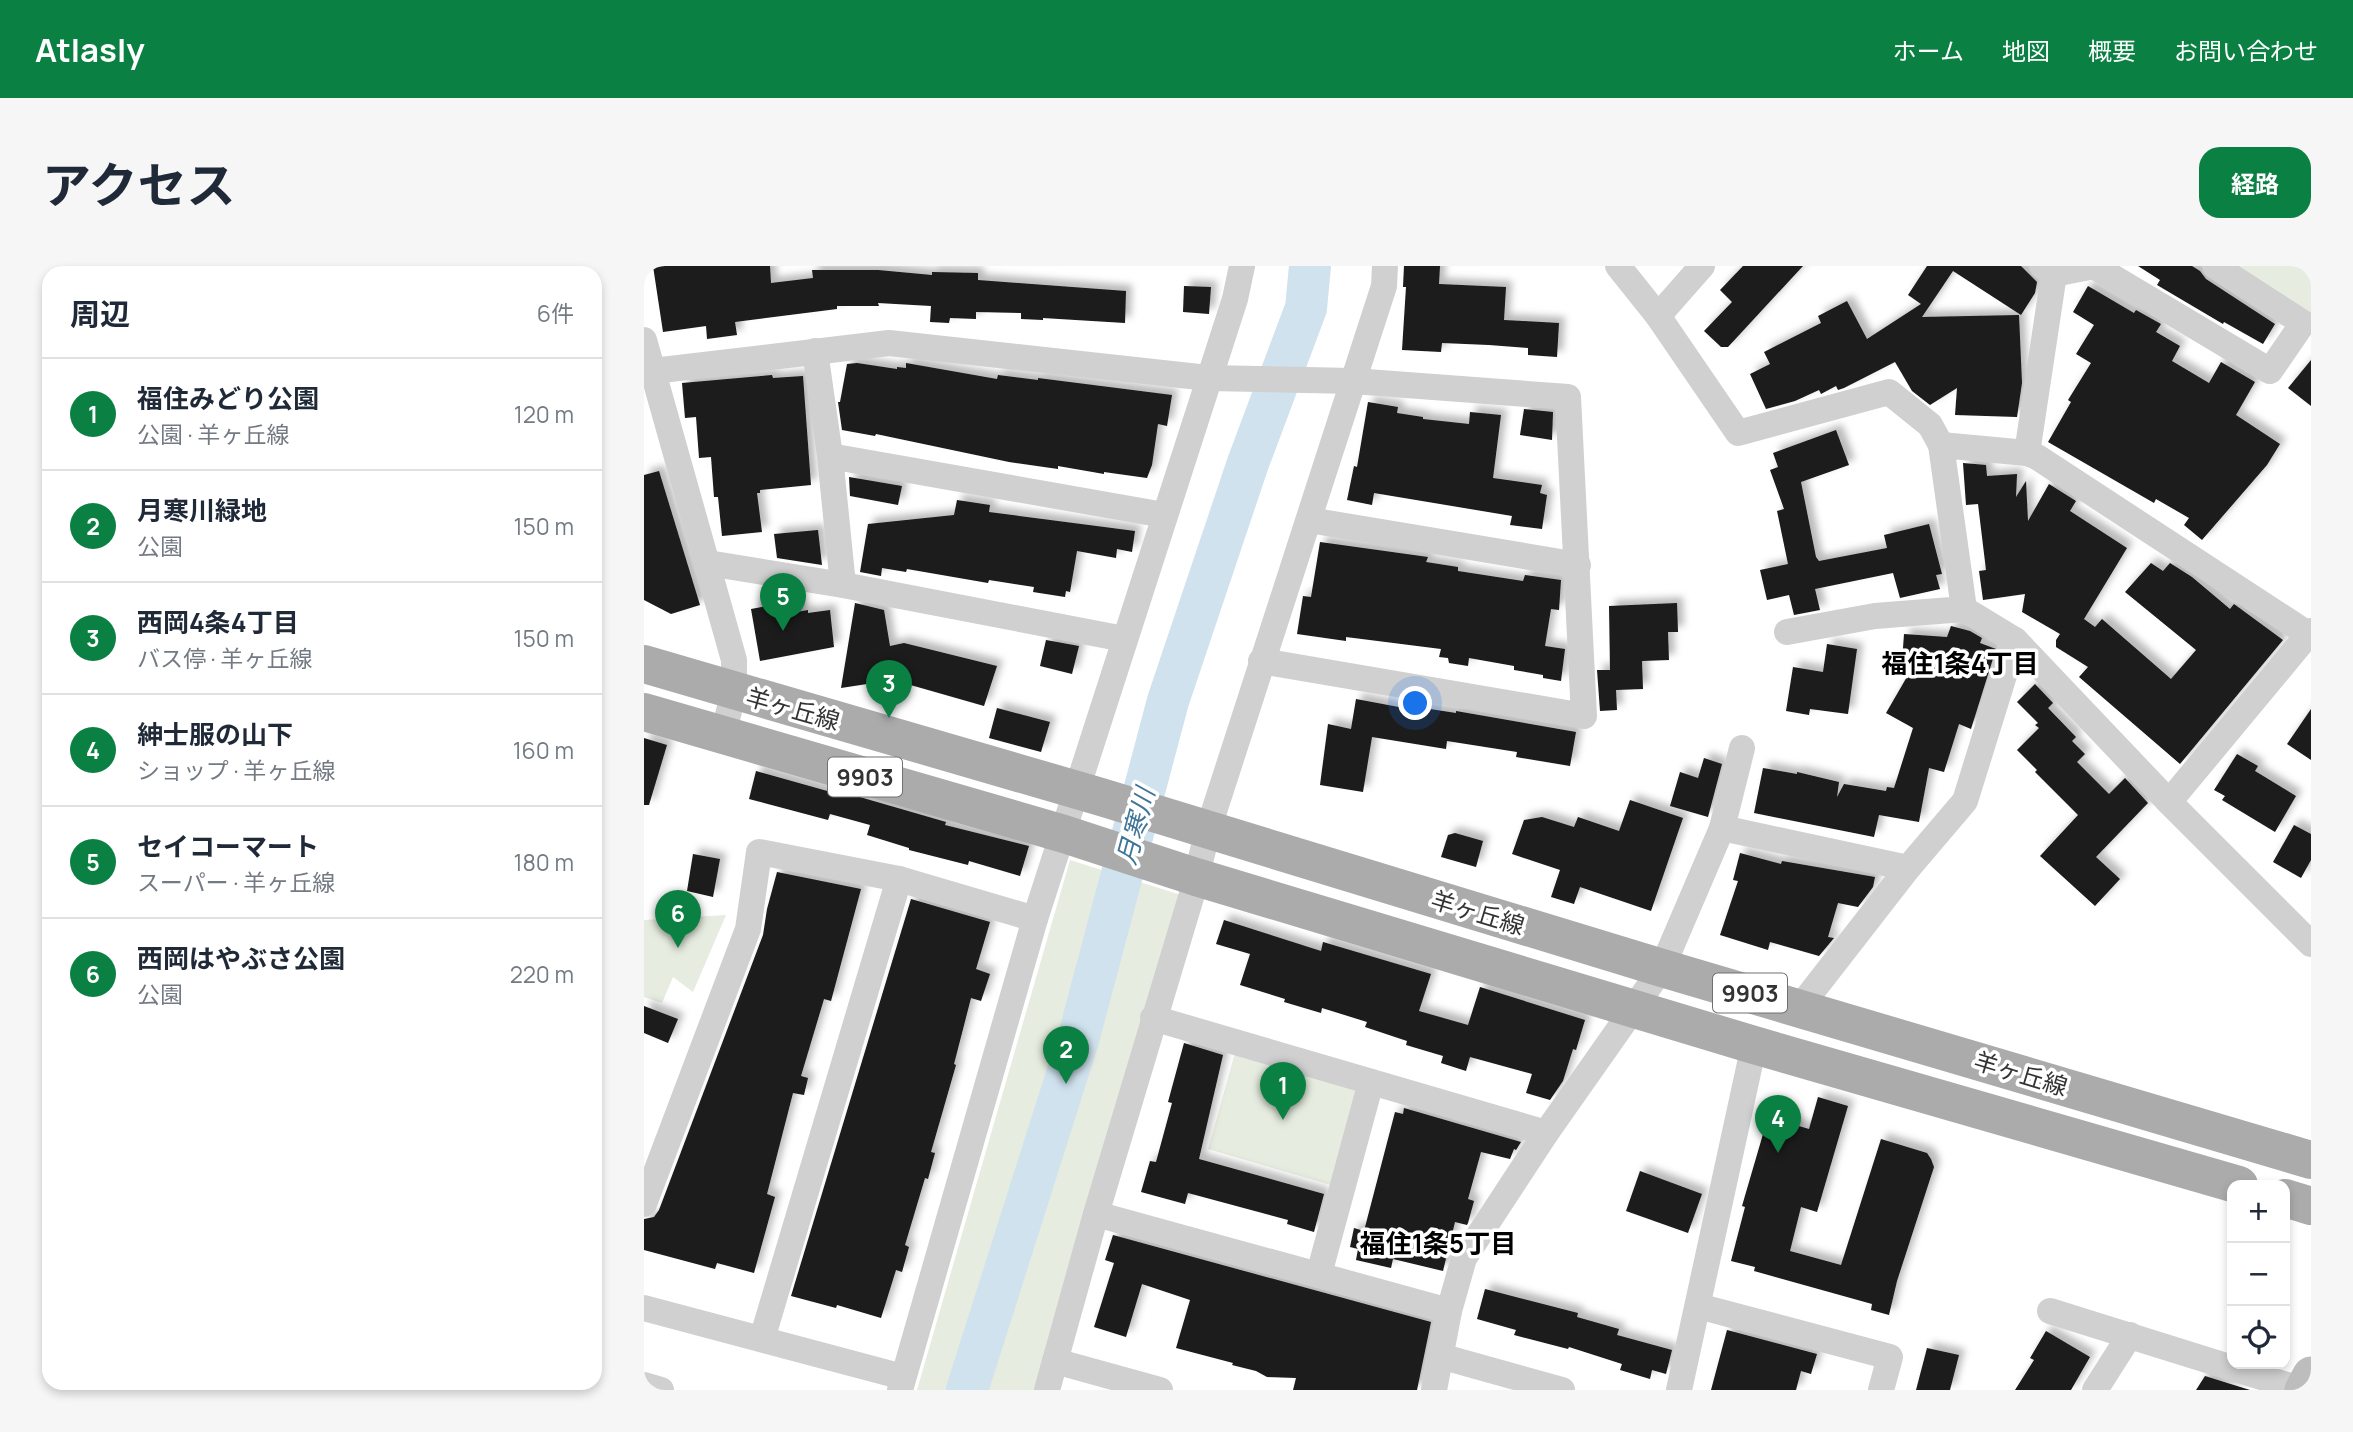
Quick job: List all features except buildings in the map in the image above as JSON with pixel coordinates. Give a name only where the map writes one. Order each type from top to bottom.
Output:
[{"type":"main road","name":"羊ヶ丘線","points":[[644,664],[1089,794],[1662,968],[2311,1160]]},
{"type":"main road","name":"羊ヶ丘線","points":[[644,712],[1075,838],[1754,1045],[2227,1182]]},
{"type":"main road","points":[[2290,1200],[2311,1206]]},
{"type":"street","points":[[644,1308],[762,1339],[901,1383],[1035,919],[1075,838],[1089,794],[1124,639],[1164,515],[1218,379],[1242,266]]},
{"type":"street","points":[[1047,1390],[1153,1018],[1199,827],[1261,661],[1309,520],[1384,286],[1385,266]]},
{"type":"street","points":[[1618,266],[1658,316],[1738,433],[1889,392],[1930,425],[1941,445],[1964,609]]},
{"type":"street","points":[[1658,316],[1702,266]]},
{"type":"street","points":[[2027,453],[2048,270],[2094,266],[2270,371],[2302,323],[2215,266]]},
{"type":"street","points":[[644,340],[734,660],[734,691],[723,736]]},
{"type":"street","points":[[653,371],[889,343],[1218,379],[1353,381],[1568,397],[1584,716],[1261,661]]},
{"type":"street","points":[[815,351],[830,456],[843,585]]},
{"type":"street","points":[[1941,445],[2027,453],[2037,457],[2310,632],[2169,802]]},
{"type":"street","points":[[830,456],[1164,515]]},
{"type":"street","points":[[1309,520],[1578,565]]},
{"type":"street","points":[[708,563],[843,585],[1124,639]]},
{"type":"street","points":[[1787,632],[1875,616],[1964,609],[2015,640],[2169,802],[2311,944]]},
{"type":"street","points":[[1800,1007],[1908,868],[1965,801],[2015,640]]},
{"type":"street","points":[[1434,1390],[1449,1311],[1464,1258],[1546,1133],[1662,968],[1722,828],[1742,748]]},
{"type":"street","points":[[1722,828],[1908,868]]},
{"type":"street","points":[[644,1203],[748,929],[759,852],[899,879],[1035,919]]},
{"type":"street","points":[[762,1339],[899,879]]},
{"type":"street","points":[[1153,1018],[1546,1133]]},
{"type":"street","points":[[1679,1390],[1754,1045]]},
{"type":"street","points":[[1319,1274],[1371,1082]]},
{"type":"street","points":[[1096,1214],[1449,1311]]},
{"type":"street","points":[[1698,1306],[1890,1357],[1881,1390]]},
{"type":"street","points":[[2050,1311],[2303,1390],[2311,1375]]},
{"type":"street","points":[[2095,1390],[2130,1335]]},
{"type":"street","points":[[1440,1356],[1562,1390]]},
{"type":"street","points":[[1055,1361],[1160,1390]]},
{"type":"street","points":[[644,1385],[662,1390]]},
{"type":"shaded area","points":[[2237,266],[2311,266],[2311,314]]},
{"type":"shaded area","points":[[1070,860],[1181,895],[1037,1390],[917,1390]]},
{"type":"shaded area","points":[[726,915],[693,992],[673,977],[662,1003],[644,997],[644,920]]},
{"type":"shaded area","points":[[1237,1046],[1356,1091],[1334,1186],[1208,1149]]},
{"type":"waterway","name":"月寒川","points":[[967,1390],[1078,1040],[1168,701],[1248,463],[1306,308],[1310,266]]},
{"type":"place","name":"セイコーマート","points":[[783,631]]},
{"type":"place","name":"西岡4条4丁目","points":[[889,718]]},
{"type":"place","name":"西岡はやぶさ公園","points":[[678,948]]},
{"type":"place","name":"月寒川緑地","points":[[1066,1084]]},
{"type":"place","name":"福住みどり公園","points":[[1283,1120]]},
{"type":"place","name":"紳士服の山下","points":[[1778,1153]]},
{"type":"district","name":"福住1条4丁目","points":[[1960,663]]},
{"type":"district","name":"福住1条5丁目","points":[[1438,1243]]}]
